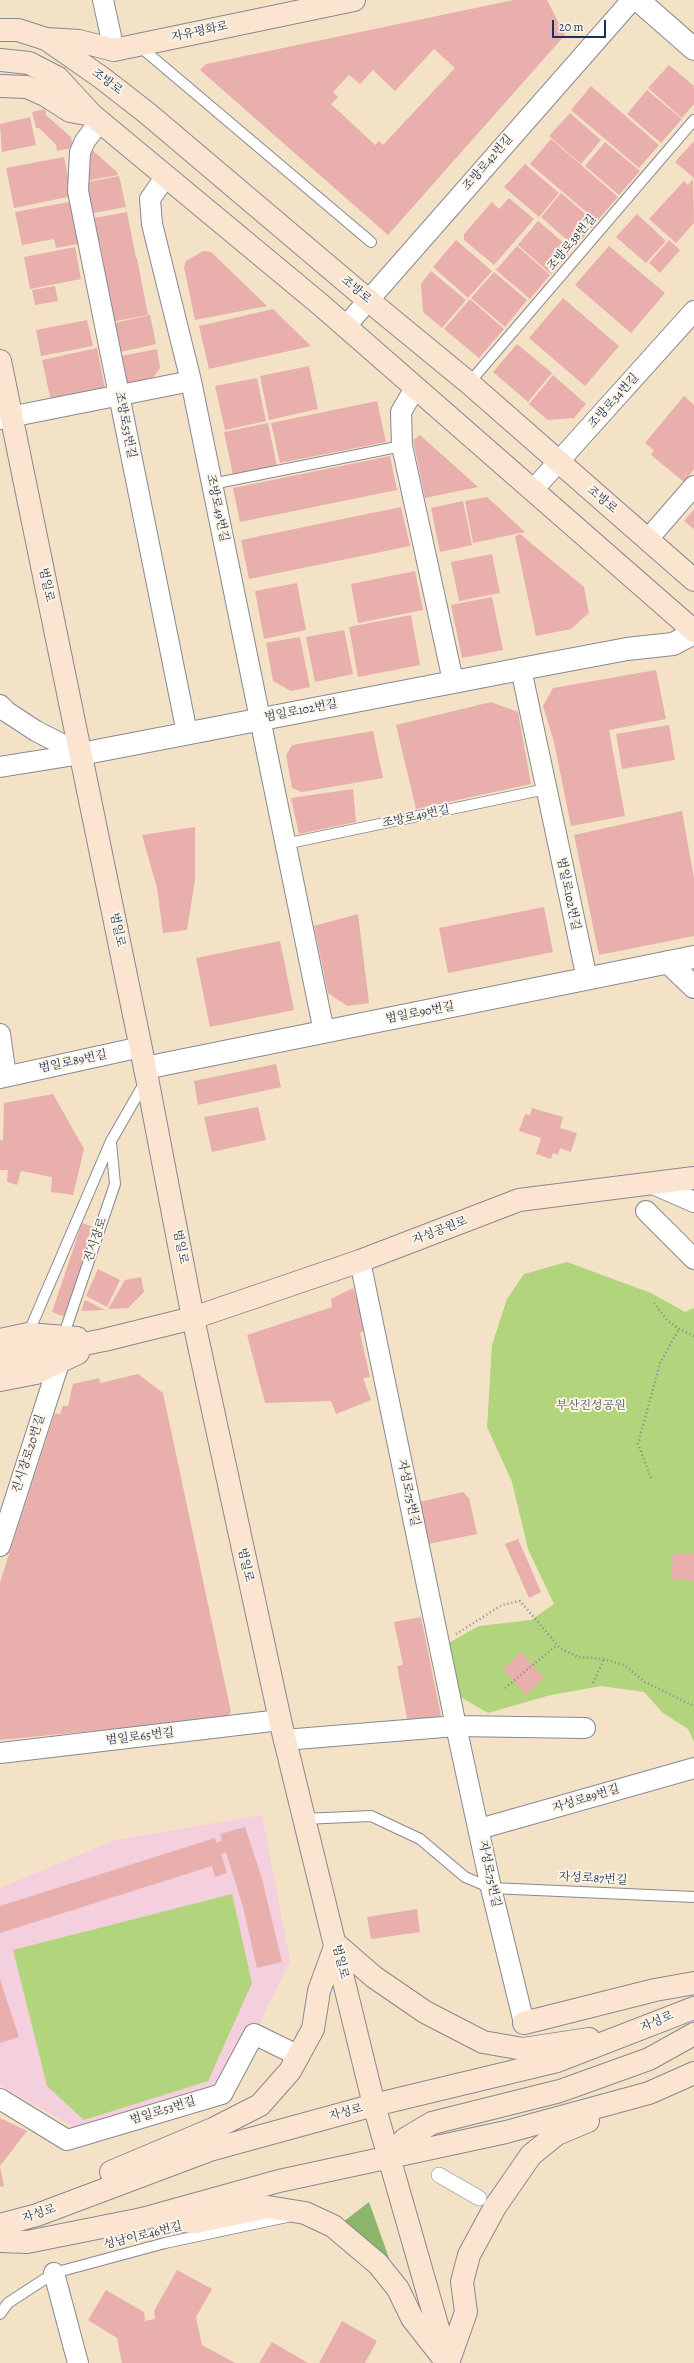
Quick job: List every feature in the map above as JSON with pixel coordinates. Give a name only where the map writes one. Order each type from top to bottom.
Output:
[{"type":"main road","name":"자유평화로","points":[[46,39],[79,41],[114,50],[343,1]]},
{"type":"main road","name":"조방로","points":[[0,30],[18,30],[46,39],[102,78],[148,113],[368,300],[470,383],[559,463],[694,580]]},
{"type":"main road","points":[[0,60],[29,63],[58,78],[96,118],[315,300],[694,632]]},
{"type":"main road","points":[[0,86],[27,87],[45,95],[70,111],[96,118]]},
{"type":"main road","name":"범일로","points":[[0,361],[6,418],[81,754],[141,1047],[194,1318],[282,1730],[303,1819],[336,1944],[374,2105],[448,2363]]},
{"type":"main road","name":"자성공원로","points":[[194,1318],[360,1261],[519,1200],[694,1178]]},
{"type":"main road","points":[[0,1361],[104,1340],[194,1318]]},
{"type":"main road","points":[[0,1340],[28,1334],[104,1340]]},
{"type":"main road","points":[[0,1380],[36,1373],[104,1340]]},
{"type":"main road","points":[[37,2216],[100,2177],[165,2148],[213,2129],[260,2105],[290,2071],[313,2029],[319,1991],[336,1944],[374,1977],[425,2012],[483,2042],[524,2050],[579,2040],[626,2036]]},
{"type":"main road","points":[[524,2023],[655,1990],[694,1983]]},
{"type":"main road","name":"자성로","points":[[0,2225],[37,2216],[210,2150],[374,2105],[557,2060],[626,2036],[694,2008]]},
{"type":"main road","points":[[388,2157],[405,2139],[432,2123],[560,2091],[649,2059],[694,2034]]},
{"type":"main road","name":"자성로","points":[[0,2241],[27,2242],[142,2219],[279,2181],[506,2132],[650,2092],[694,2073]]},
{"type":"main road","points":[[448,2363],[466,2312],[462,2282],[469,2255],[495,2207],[531,2155],[557,2134],[589,2121],[602,2106]]},
{"type":"main road","points":[[142,2219],[196,2222],[268,2207],[305,2213],[332,2226],[378,2264],[398,2289],[412,2318],[448,2363]]},
{"type":"street","name":"조방로42번길","points":[[345,327],[632,0]]},
{"type":"street","points":[[638,0],[694,49]]},
{"type":"street","points":[[108,5],[114,50]]},
{"type":"street","name":"조방로53번길","points":[[96,118],[80,152],[78,191],[187,733]]},
{"type":"street","name":"조방로49번길","points":[[166,176],[150,199],[152,224],[191,381],[324,1032]]},
{"type":"street","name":"조방로34번길","points":[[533,490],[559,463],[694,311]]},
{"type":"street","points":[[6,418],[191,381]]},
{"type":"street","points":[[415,388],[401,412],[402,446],[453,681]]},
{"type":"street","points":[[648,539],[694,486]]},
{"type":"street","name":"범일로102번길","points":[[81,754],[453,681],[627,650],[673,644],[694,632]]},
{"type":"street","name":"범일로102번길","points":[[521,669],[587,979]]},
{"type":"street","points":[[0,705],[7,712],[36,731],[81,754]]},
{"type":"street","points":[[0,767],[81,754]]},
{"type":"street","name":"범일로90번길","points":[[146,1073],[324,1032],[694,957]]},
{"type":"street","points":[[668,962],[694,987]]},
{"type":"street","name":"범일로89번길","points":[[0,1034],[3,1077],[141,1047]]},
{"type":"street","points":[[653,1184],[694,1202]]},
{"type":"street","points":[[646,1211],[694,1259]]},
{"type":"street","name":"자성로75번길","points":[[360,1261],[456,1726],[479,1829],[490,1888],[524,2023]]},
{"type":"street","name":"진시장로20번길","points":[[0,1546],[59,1363]]},
{"type":"street","points":[[282,1730],[456,1726],[585,1728]]},
{"type":"street","name":"범일로65번길","points":[[0,1753],[282,1730]]},
{"type":"street","name":"자성로89번길","points":[[479,1829],[694,1768]]},
{"type":"street","name":"범일로53번길","points":[[0,2099],[67,2140],[222,2094],[254,2034],[299,2056]]},
{"type":"street","points":[[439,2175],[479,2198]]},
{"type":"street","points":[[54,2273],[78,2363]]},
{"type":"lane","points":[[138,45],[371,242]]},
{"type":"lane","name":"조방로38번길","points":[[470,383],[694,120]]},
{"type":"lane","points":[[212,484],[402,446]]},
{"type":"lane","name":"조방로49번길","points":[[286,844],[546,789]]},
{"type":"lane","points":[[28,1334],[111,1141],[146,1073]]},
{"type":"lane","name":"진시장로","points":[[63,1337],[115,1184],[111,1141]]},
{"type":"lane","points":[[303,1819],[371,1816],[420,1839],[465,1877],[490,1888]]},
{"type":"lane","name":"자성로87번길","points":[[490,1888],[694,1897]]},
{"type":"lane","name":"성남이로46번길","points":[[0,2313],[8,2303],[54,2273],[165,2243],[305,2213]]},
{"type":"path","points":[[654,1303],[667,1320],[679,1329],[693,1336]]},
{"type":"path","points":[[651,1478],[638,1444],[660,1363],[679,1329]]},
{"type":"path","points":[[439,1643],[463,1631],[502,1605],[520,1601],[557,1645],[578,1657],[604,1660],[624,1665],[645,1682],[694,1706]]},
{"type":"path","points":[[463,1631],[464,1636]]},
{"type":"path","points":[[506,1688],[557,1645]]},
{"type":"path","points":[[593,1683],[604,1660]]},
{"type":"shaded area","points":[[262,1815],[290,1961],[222,2094],[86,2134],[0,2085],[0,1888],[115,1840]]},
{"type":"green space","name":"부산진성공원","points":[[567,1262],[651,1293],[685,1312],[694,1308],[694,1742],[688,1729],[663,1713],[644,1692],[601,1686],[551,1695],[488,1713],[457,1695],[447,1644],[479,1626],[531,1620],[554,1604],[528,1549],[512,1482],[487,1427],[492,1345],[507,1299],[524,1274]]},
{"type":"green space","points":[[232,1894],[252,1983],[208,2081],[84,2120],[47,2086],[13,1950]]},
{"type":"green space","points":[[369,2202],[389,2258],[343,2222]]},
{"type":"building","points":[[514,0],[547,0],[565,35],[388,235],[200,70],[206,64]],"holes":[[[434,49],[455,68],[383,145],[379,141],[375,145],[331,104],[338,97],[333,92],[349,75],[360,84],[373,70],[395,91]]]},
{"type":"building","points":[[669,65],[694,86],[694,104],[682,118],[648,88]]},
{"type":"building","points":[[591,86],[659,145],[639,168],[571,110]]},
{"type":"building","points":[[647,90],[682,119],[661,143],[627,114]]},
{"type":"building","points":[[45,109],[46,115],[71,137],[73,148],[57,151],[56,145],[39,128],[36,128],[32,112]]},
{"type":"building","points":[[570,113],[601,140],[581,164],[549,136]]},
{"type":"building","points":[[30,117],[36,145],[2,152],[0,124]]},
{"type":"building","points":[[551,139],[618,197],[597,221],[530,164]]},
{"type":"building","points":[[694,141],[694,178],[675,162]]},
{"type":"building","points":[[605,142],[640,171],[619,195],[585,166]]},
{"type":"building","points":[[91,149],[117,172],[118,175],[85,181]]},
{"type":"building","points":[[64,157],[72,196],[14,208],[6,168]]},
{"type":"building","points":[[525,164],[559,193],[539,217],[504,187]]},
{"type":"building","points":[[119,176],[126,207],[88,214],[82,183]]},
{"type":"building","points":[[693,179],[694,223],[676,243],[649,219],[684,181],[688,185]]},
{"type":"building","points":[[561,193],[596,223],[575,247],[541,217]]},
{"type":"building","points":[[509,198],[534,219],[494,265],[464,240],[464,234],[492,202],[499,209]]},
{"type":"building","points":[[74,201],[78,244],[56,248],[54,239],[22,245],[15,212]]},
{"type":"building","points":[[127,212],[136,258],[132,259],[137,258],[148,315],[111,322],[100,266],[104,265],[100,244],[108,242],[94,245],[89,219]]},
{"type":"building","points":[[637,214],[666,241],[646,263],[616,237]]},
{"type":"building","points":[[538,221],[572,250],[551,274],[518,245]]},
{"type":"building","points":[[456,240],[492,271],[468,298],[433,267]]},
{"type":"building","points":[[669,240],[680,250],[660,273],[649,263]]},
{"type":"building","points":[[517,246],[550,275],[530,299],[496,270]]},
{"type":"building","points":[[609,246],[665,293],[631,333],[575,285]]},
{"type":"building","points":[[75,247],[81,279],[30,289],[24,257]]},
{"type":"building","points":[[203,251],[211,252],[267,306],[195,320],[184,267],[186,261]]},
{"type":"building","points":[[431,271],[466,300],[442,328],[423,312],[421,284]]},
{"type":"building","points":[[494,272],[527,300],[505,327],[471,298]]},
{"type":"building","points":[[55,286],[58,301],[35,305],[32,290]]},
{"type":"building","points":[[563,298],[619,346],[585,386],[529,338]]},
{"type":"building","points":[[470,299],[504,329],[479,358],[444,329]]},
{"type":"building","points":[[273,309],[311,346],[209,369],[199,326]]},
{"type":"building","points":[[150,315],[156,344],[116,353],[110,324]]},
{"type":"building","points":[[87,320],[93,346],[41,356],[36,330]]},
{"type":"building","points":[[517,344],[552,373],[528,402],[493,372]]},
{"type":"building","points":[[97,348],[105,389],[51,401],[42,360]]},
{"type":"building","points":[[157,349],[160,368],[152,379],[122,385],[116,357]]},
{"type":"building","points":[[309,366],[318,409],[269,420],[260,376]]},
{"type":"building","points":[[553,375],[586,404],[574,418],[548,420],[529,404]]},
{"type":"building","points":[[257,378],[266,421],[225,430],[215,386]]},
{"type":"building","points":[[684,396],[694,405],[694,469],[684,482],[651,455],[654,450],[645,443]]},
{"type":"building","points":[[377,401],[386,442],[280,463],[271,423]]},
{"type":"building","points":[[268,423],[277,466],[233,475],[224,432]]},
{"type":"building","points":[[420,435],[478,487],[425,498],[413,440]]},
{"type":"building","points":[[390,456],[397,490],[240,522],[233,488]]},
{"type":"building","points":[[487,497],[525,532],[473,543],[465,501]]},
{"type":"building","points":[[463,501],[472,545],[440,552],[431,508]]},
{"type":"building","points":[[401,507],[410,546],[249,579],[241,540]]},
{"type":"building","points":[[694,509],[694,529],[684,521]]},
{"type":"building","points":[[520,534],[584,587],[589,613],[571,629],[536,636],[515,536]]},
{"type":"building","points":[[492,554],[500,593],[459,601],[451,562]]},
{"type":"building","points":[[415,571],[423,610],[358,623],[351,584]]},
{"type":"building","points":[[297,583],[306,630],[264,639],[255,591]]},
{"type":"building","points":[[492,597],[503,650],[462,658],[451,605]]},
{"type":"building","points":[[411,615],[420,665],[358,677],[349,627]]},
{"type":"building","points":[[344,630],[353,674],[315,682],[306,637]]},
{"type":"building","points":[[300,637],[310,687],[291,691],[273,681],[266,643]]},
{"type":"building","points":[[656,670],[666,719],[609,730],[625,816],[571,826],[554,742],[543,706],[553,688]]},
{"type":"building","points":[[491,702],[518,712],[531,784],[416,809],[396,725]]},
{"type":"building","points":[[669,725],[675,760],[622,769],[616,734]]},
{"type":"building","points":[[373,731],[383,778],[302,792],[292,788],[286,755],[292,745]]},
{"type":"building","points":[[353,789],[356,822],[299,834],[291,798]]},
{"type":"building","points":[[682,811],[694,878],[694,936],[599,955],[574,835]]},
{"type":"building","points":[[195,827],[195,880],[187,930],[163,933],[157,888],[142,835]]},
{"type":"building","points":[[544,907],[553,952],[448,973],[439,928]]},
{"type":"building","points":[[358,914],[369,1003],[347,1006],[328,993],[314,926]]},
{"type":"building","points":[[280,941],[294,1010],[210,1027],[196,958]]},
{"type":"building","points":[[276,1064],[281,1087],[198,1105],[194,1081]]},
{"type":"building","points":[[53,1094],[84,1149],[73,1195],[51,1192],[52,1177],[21,1171],[17,1185],[7,1182],[8,1170],[0,1170],[0,1140],[3,1140],[4,1103]]},
{"type":"building","points":[[258,1107],[266,1140],[212,1152],[204,1117]]},
{"type":"building","points":[[532,1108],[563,1117],[560,1128],[577,1133],[571,1152],[560,1148],[558,1155],[553,1153],[551,1159],[536,1154],[541,1138],[519,1131],[525,1114],[530,1115]]},
{"type":"building","points":[[82,1223],[94,1227],[65,1317],[52,1312]]},
{"type":"building","points":[[98,1269],[120,1280],[107,1307],[86,1296]]},
{"type":"building","points":[[141,1277],[144,1292],[128,1308],[108,1309],[125,1280]]},
{"type":"building","points":[[353,1288],[367,1328],[360,1333],[370,1377],[363,1378],[371,1400],[336,1414],[331,1401],[265,1403],[247,1335],[332,1307],[331,1299]]},
{"type":"building","points":[[85,1300],[105,1310],[81,1311]]},
{"type":"building","points":[[138,1374],[163,1393],[231,1712],[226,1718],[0,1740],[0,1582],[55,1413],[60,1414],[63,1406],[68,1406],[73,1384],[99,1378],[100,1383]]},
{"type":"building","points":[[463,1492],[469,1498],[477,1534],[428,1544],[419,1502]]},
{"type":"building","points":[[518,1539],[541,1592],[529,1598],[505,1544]]},
{"type":"building","points":[[673,1553],[694,1554],[694,1581],[671,1579]]},
{"type":"building","points":[[421,1617],[441,1716],[408,1723],[397,1666],[403,1665],[394,1622]]},
{"type":"building","points":[[521,1652],[544,1678],[526,1695],[503,1669]]},
{"type":"building","points":[[245,1827],[262,1879],[282,1962],[257,1968],[243,1907],[226,1852],[221,1854],[227,1873],[215,1877],[212,1866],[0,1933],[0,1906],[215,1838],[216,1843],[222,1840],[220,1834]]},
{"type":"building","points":[[417,1909],[420,1932],[371,1939],[367,1917]]},
{"type":"building","points":[[0,1979],[19,2037],[0,2043]]},
{"type":"building","points":[[0,2118],[27,2131],[0,2166]]},
{"type":"building","points":[[0,2167],[4,2186],[0,2187]]},
{"type":"building","points":[[177,2270],[212,2289],[196,2317],[202,2345],[235,2363],[122,2363],[117,2338],[88,2320],[106,2290],[144,2312],[145,2321],[155,2319],[154,2311]]},
{"type":"building","points":[[342,2321],[377,2341],[365,2363],[319,2363]]},
{"type":"building","points":[[272,2342],[308,2363],[259,2363]]}]
